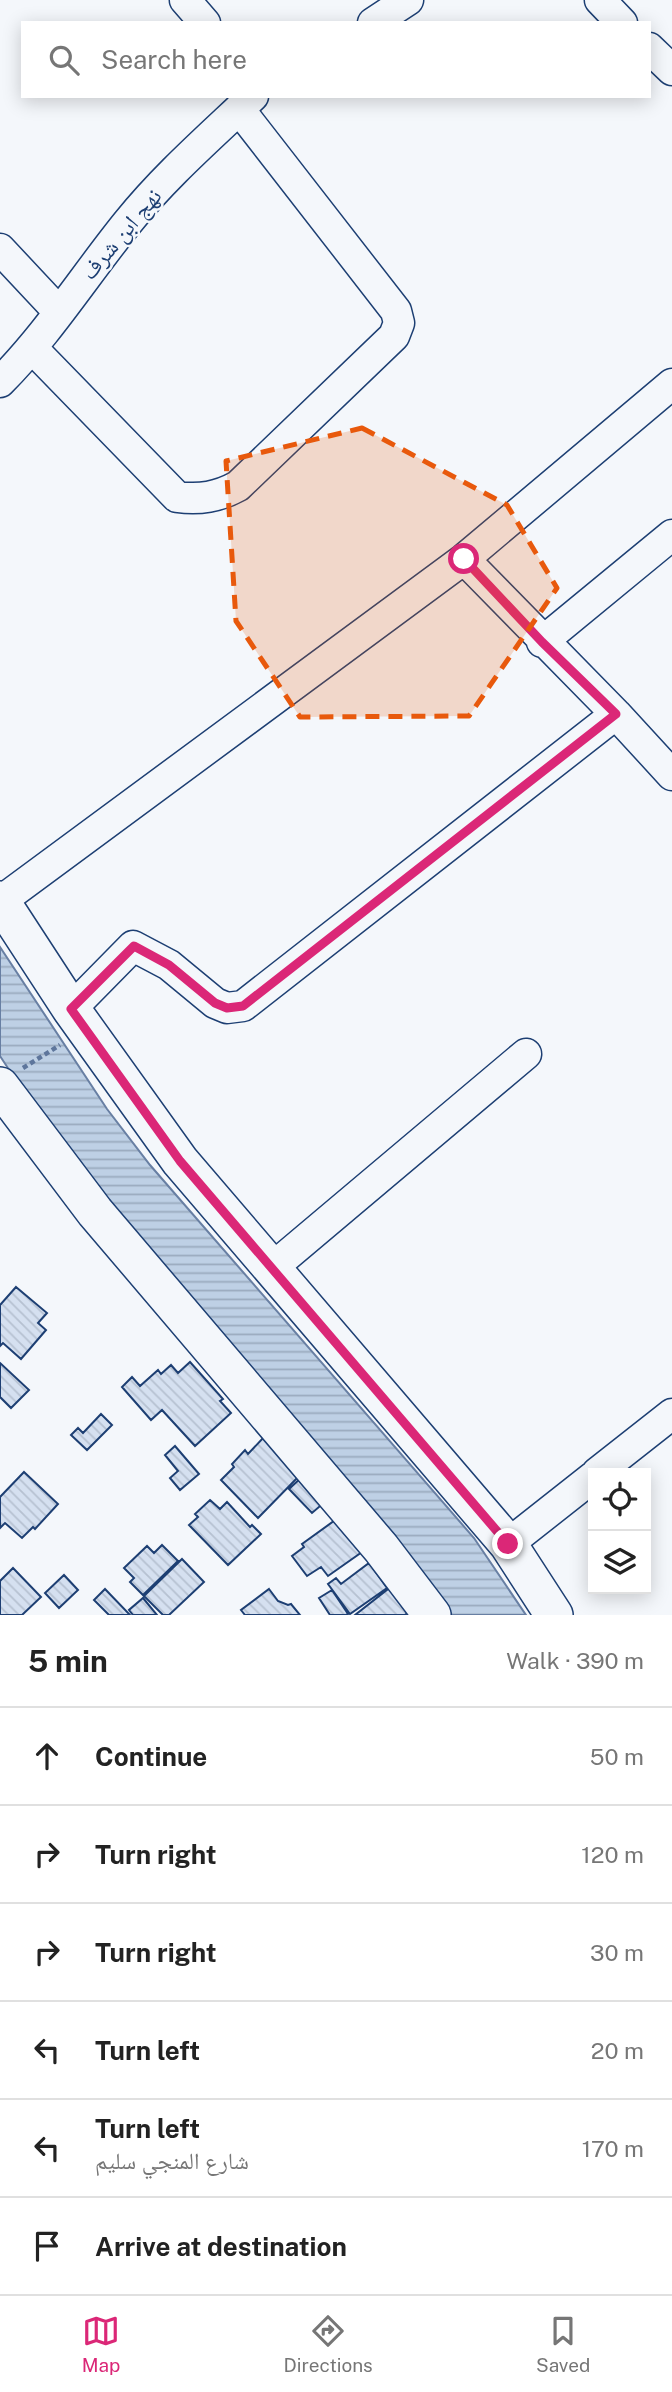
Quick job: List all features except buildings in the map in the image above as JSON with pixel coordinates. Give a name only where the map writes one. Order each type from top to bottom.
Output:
[{"type":"main road","points":[[0,901],[68,1026],[508,1544],[554,1615]]},
{"type":"main road","points":[[10,1078],[95,1212],[381,1548],[432,1615]]},
{"type":"street","points":[[185,0],[203,21]]},
{"type":"street","points":[[376,21],[408,0]]},
{"type":"street","points":[[600,0],[620,21]]},
{"type":"street","points":[[651,50],[672,70]]},
{"type":"street","points":[[32,348],[177,497],[191,499],[222,495],[238,486],[394,336],[399,323],[396,311],[246,103]]},
{"type":"street","name":"نهج ابن شرف","points":[[0,382],[32,348],[130,219],[203,141],[246,103]]},
{"type":"street","points":[[0,249],[58,311]]},
{"type":"street","points":[[0,901],[464,559],[672,384]]},
{"type":"street","points":[[542,642],[672,535]]},
{"type":"street","points":[[464,559],[672,775]]},
{"type":"street","points":[[68,1026],[134,946],[169,965],[215,1003],[227,1008],[243,1006],[616,714]]},
{"type":"street","points":[[272,1268],[526,1054]]},
{"type":"street","points":[[603,1468],[672,1414]]},
{"type":"street","points":[[508,1544],[588,1481]]},
{"type":"path","points":[[10,1078],[68,1026]]},
{"type":"highlighted area","points":[[362,428],[507,505],[557,588],[469,716],[300,717],[236,621],[226,461]]},
{"type":"water","points":[[0,947],[107,1109],[150,1165],[474,1538],[526,1615],[452,1615],[434,1589],[82,1181],[0,1056]]},
{"type":"route","points":[[464,559],[542,642],[616,714],[243,1006],[227,1008],[215,1003],[169,965],[134,946],[71,1009],[180,1161],[508,1544]]}]
